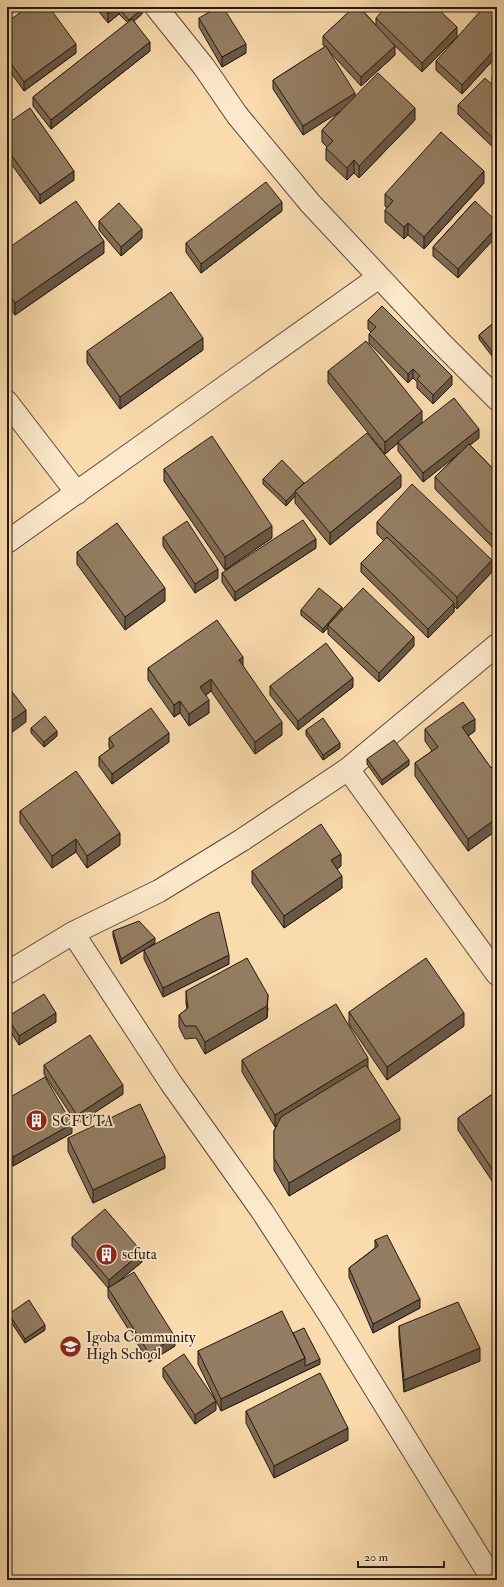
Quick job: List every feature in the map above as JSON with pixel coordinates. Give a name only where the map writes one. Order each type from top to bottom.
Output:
[{"type":"street","points":[[156,7],[204,67],[237,115],[310,203],[441,343],[497,399]]},
{"type":"street","points":[[7,542],[380,277]]},
{"type":"street","points":[[7,402],[77,492]]},
{"type":"street","points":[[7,973],[74,933],[159,891],[242,840],[348,769],[497,646]]},
{"type":"street","points":[[348,769],[497,974]]},
{"type":"street","points":[[74,933],[171,1083],[262,1211],[329,1314],[493,1580]]},
{"type":"building","points":[[28,7],[49,7],[76,44],[24,82],[7,58],[7,22]]},
{"type":"building","points":[[102,7],[116,7],[108,14]]},
{"type":"building","points":[[121,7],[140,7],[142,9],[129,20],[119,9]]},
{"type":"building","points":[[218,7],[223,7],[246,44],[222,57],[199,18]]},
{"type":"building","points":[[354,7],[359,7],[395,46],[361,77],[323,36]]},
{"type":"building","points":[[386,7],[436,7],[457,27],[422,63],[376,18]]},
{"type":"building","points":[[484,7],[487,7],[497,16],[497,47],[462,85],[436,61]]},
{"type":"building","points":[[132,19],[150,42],[51,120],[33,97]]},
{"type":"building","points":[[326,46],[355,93],[303,126],[273,80]]},
{"type":"building","points":[[497,72],[497,82],[492,77]]},
{"type":"building","points":[[378,73],[415,108],[359,166],[354,160],[347,168],[326,148],[333,141],[322,130]]},
{"type":"building","points":[[485,78],[497,89],[497,142],[458,105]]},
{"type":"building","points":[[30,108],[74,171],[40,195],[7,149],[7,124]]},
{"type":"building","points":[[441,132],[484,171],[424,237],[408,223],[404,227],[385,210],[393,201],[385,194]]},
{"type":"building","points":[[266,182],[282,202],[201,264],[186,243]]},
{"type":"building","points":[[76,201],[104,241],[15,303],[7,292],[7,249]]},
{"type":"building","points":[[475,201],[497,222],[497,227],[458,269],[433,247]]},
{"type":"building","points":[[119,203],[142,229],[121,247],[99,221]]},
{"type":"building","points":[[171,292],[203,338],[120,397],[87,351]]},
{"type":"building","points":[[382,306],[452,376],[433,395],[417,379],[420,376],[413,369],[408,374],[369,334],[376,327],[368,320]]},
{"type":"building","points":[[497,320],[497,348],[492,351],[479,335]]},
{"type":"building","points":[[366,341],[422,411],[385,442],[328,371]]},
{"type":"building","points":[[454,398],[479,429],[423,473],[398,442]]},
{"type":"building","points":[[367,433],[401,475],[330,533],[295,491]]},
{"type":"building","points":[[212,436],[272,526],[225,557],[164,469]]},
{"type":"building","points":[[469,444],[497,473],[497,540],[435,477]]},
{"type":"building","points":[[282,460],[304,483],[286,501],[263,479]]},
{"type":"building","points":[[412,484],[492,560],[457,597],[377,522]]},
{"type":"building","points":[[303,520],[316,539],[235,592],[222,573]]},
{"type":"building","points":[[187,521],[218,569],[195,584],[163,537]]},
{"type":"building","points":[[117,523],[165,588],[125,617],[77,552]]},
{"type":"building","points":[[387,537],[454,603],[428,629],[361,563]]},
{"type":"building","points":[[319,588],[342,607],[323,629],[301,610]]},
{"type":"building","points":[[363,588],[414,637],[379,673],[328,625]]},
{"type":"building","points":[[217,620],[243,657],[239,660],[282,722],[255,742],[211,679],[200,687],[209,700],[189,714],[180,701],[174,705],[148,668]]},
{"type":"building","points":[[326,643],[353,678],[298,721],[270,686]]},
{"type":"building","points":[[7,685],[26,710],[7,724]]},
{"type":"building","points":[[463,702],[475,719],[462,727],[491,768],[497,763],[497,818],[468,839],[415,763],[438,747],[425,729]]},
{"type":"building","points":[[151,708],[169,733],[112,774],[99,757],[114,746],[109,738]]},
{"type":"building","points":[[45,716],[57,731],[44,742],[31,728]]},
{"type":"building","points":[[323,718],[340,743],[323,755],[306,730]]},
{"type":"building","points":[[394,740],[409,760],[382,780],[367,759]]},
{"type":"building","points":[[76,771],[120,833],[87,856],[76,839],[52,856],[20,811]]},
{"type":"building","points":[[321,824],[341,854],[331,860],[342,876],[284,916],[252,871]]},
{"type":"building","points":[[219,912],[229,955],[163,988],[144,950],[211,914]]},
{"type":"building","points":[[139,921],[155,938],[121,959],[113,931]]},
{"type":"building","points":[[247,958],[268,995],[267,1006],[205,1042],[196,1026],[185,1026],[179,1015],[188,1008],[186,991]]},
{"type":"building","points":[[426,958],[464,1013],[387,1067],[349,1012]]},
{"type":"building","points":[[44,994],[56,1013],[19,1036],[7,1017]]},
{"type":"building","points":[[336,1004],[368,1058],[275,1115],[242,1060]]},
{"type":"building","points":[[90,1035],[123,1085],[77,1115],[44,1065]]},
{"type":"building","points":[[366,1065],[400,1118],[289,1183],[274,1158],[274,1131],[281,1117]]},
{"type":"building","name":"SCFUTA","points":[[45,1077],[72,1124],[13,1157],[7,1147],[7,1099]]},
{"type":"building","points":[[497,1091],[497,1170],[494,1172],[458,1118]]},
{"type":"building","points":[[140,1104],[165,1156],[93,1190],[68,1138]]},
{"type":"building","name":"scfuta","points":[[105,1209],[142,1252],[109,1280],[72,1237]]},
{"type":"building","points":[[387,1235],[420,1299],[373,1324],[349,1268],[378,1246],[375,1240]]},
{"type":"building","points":[[134,1272],[175,1337],[149,1353],[108,1288]]},
{"type":"building","points":[[29,1300],[45,1325],[25,1339],[9,1314]]},
{"type":"building","points":[[458,1302],[480,1348],[404,1380],[399,1326]]},
{"type":"building","points":[[282,1311],[305,1358],[221,1399],[198,1351]]},
{"type":"building","points":[[304,1328],[320,1359],[305,1366],[305,1358],[293,1333]]},
{"type":"building","points":[[184,1354],[216,1401],[195,1415],[163,1368]]},
{"type":"building","points":[[320,1373],[348,1428],[274,1466],[246,1411]]},
{"type":"place","name":"SCFUTA","points":[[36,1121]]},
{"type":"place","name":"scfuta","points":[[107,1254]]},
{"type":"place","name":"Igoba Community High School","points":[[71,1346]]}]
